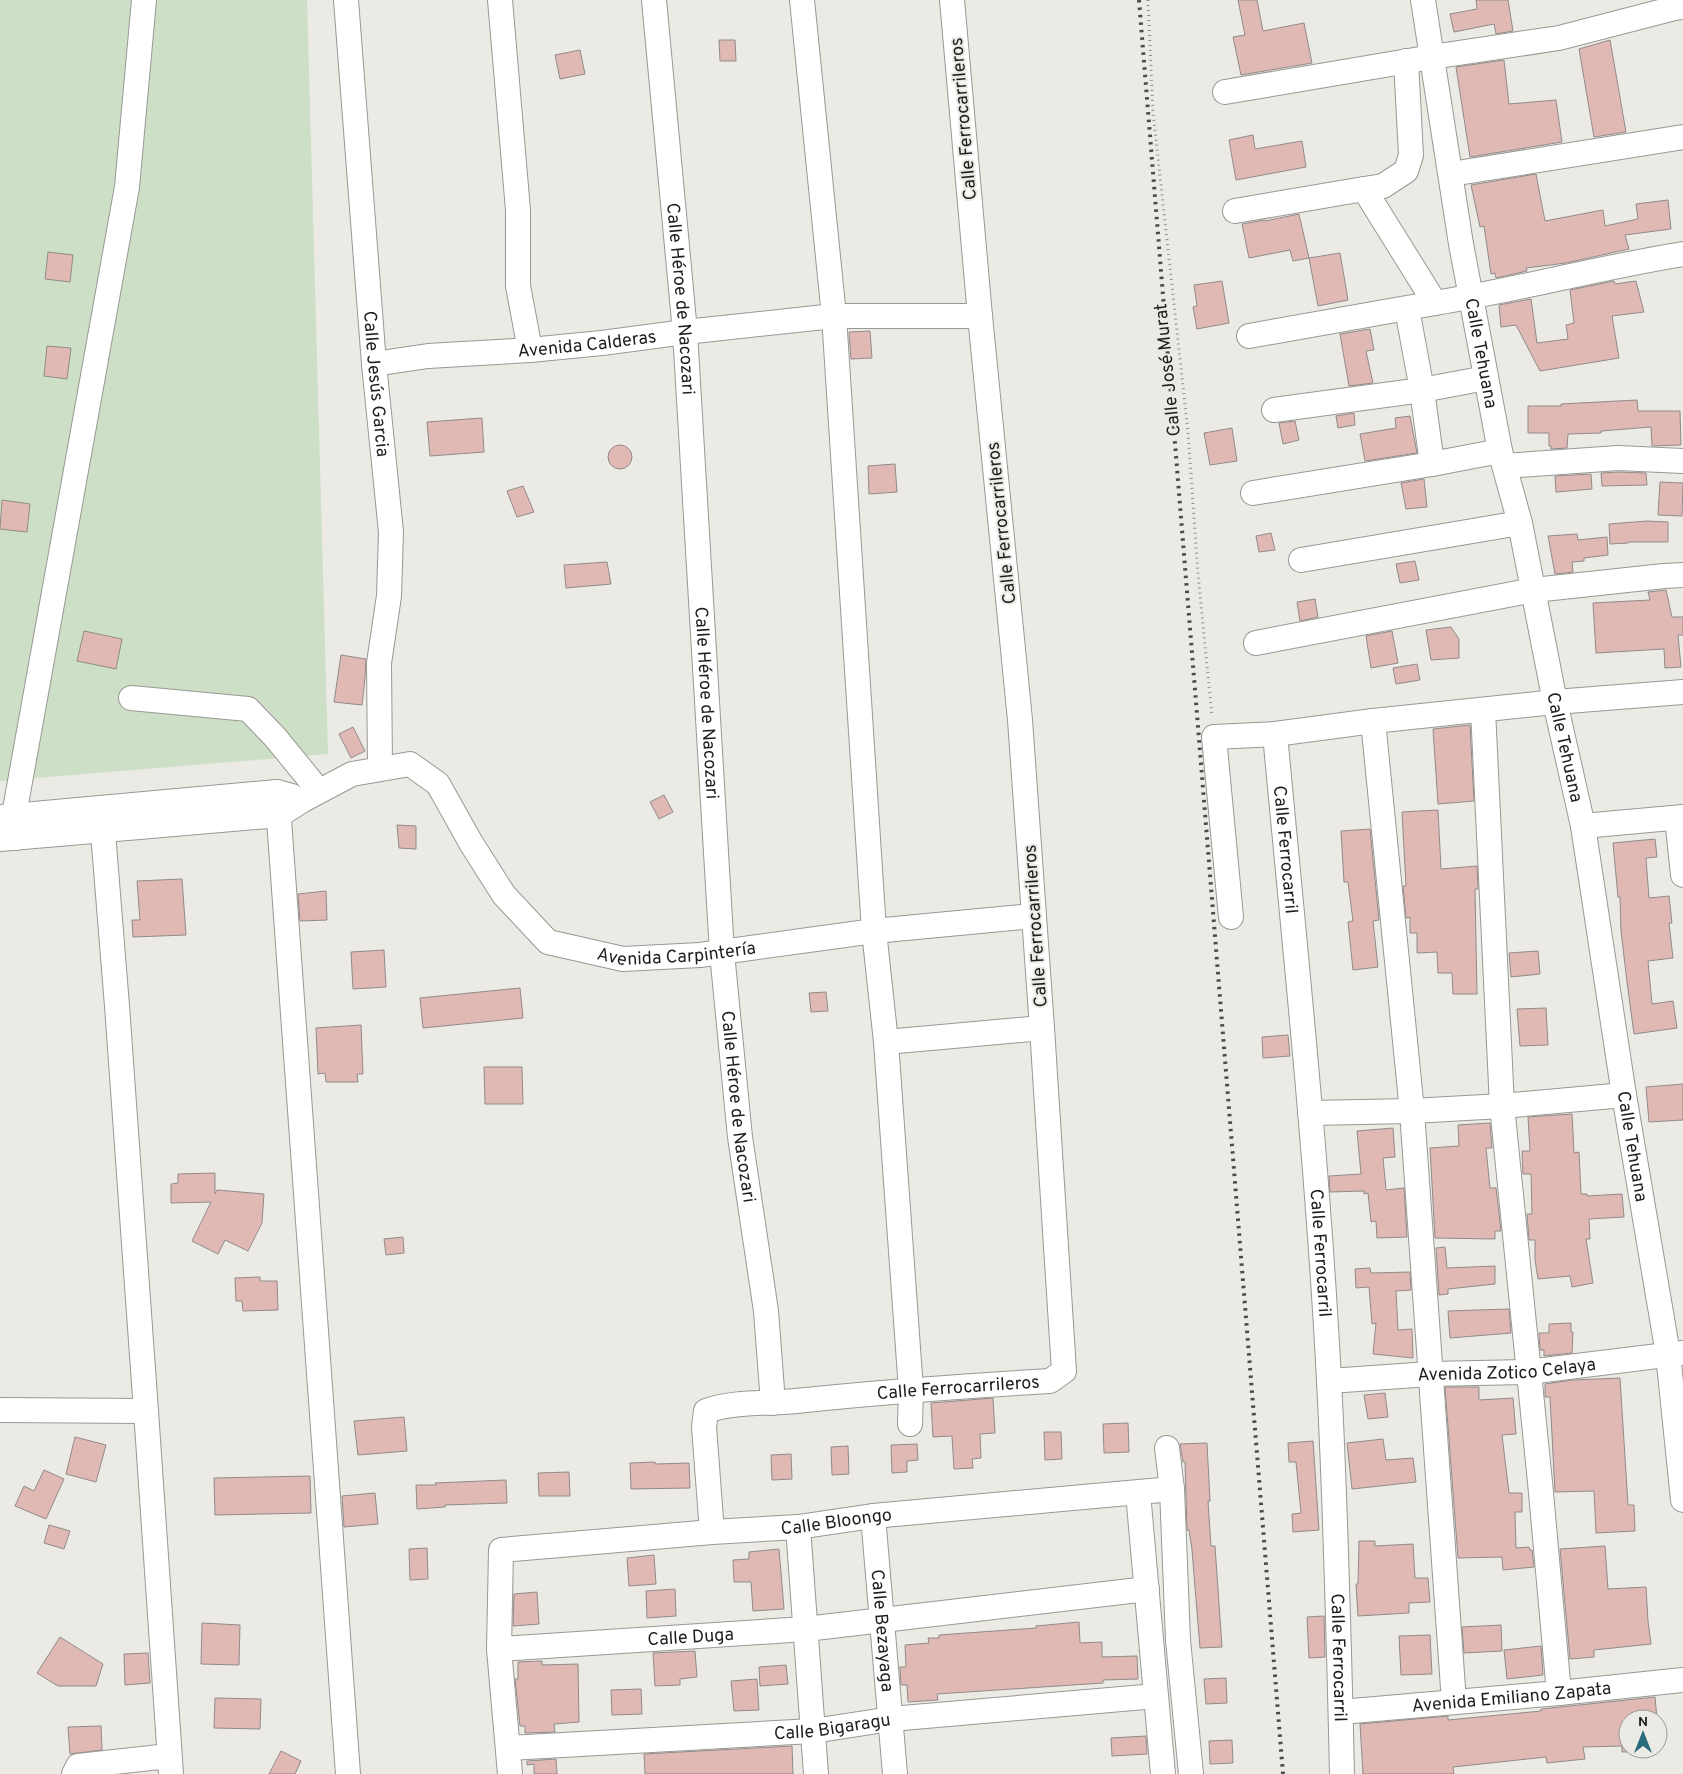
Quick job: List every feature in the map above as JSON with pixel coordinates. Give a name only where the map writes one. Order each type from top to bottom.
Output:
[{"type":"street","points":[[144,0],[127,187],[7,827],[101,819],[279,815],[311,795],[352,774],[380,768]]},
{"type":"street","name":"Calle Jesús Garcia","points":[[346,0],[374,364],[391,532],[389,596],[379,663],[380,768]]},
{"type":"street","points":[[500,0],[518,210],[518,286],[530,350]]},
{"type":"street","name":"Calle Héroe de Nacozari","points":[[654,0],[685,332],[722,952],[740,1137],[766,1311],[773,1403]]},
{"type":"street","points":[[802,0],[834,316],[874,931],[886,1042],[911,1390],[910,1424]]},
{"type":"street","name":"Calle Ferrocarrileros","points":[[712,1532],[704,1427],[706,1411],[723,1405],[773,1403],[911,1390],[1050,1381],[1064,1371],[1020,720],[980,316],[952,0]]},
{"type":"street","name":"Calle Tehuana","points":[[1423,0],[1461,244],[1486,378],[1503,458],[1520,523],[1555,702],[1583,826],[1624,1095],[1676,1354],[1683,1500]]},
{"type":"street","points":[[1225,92],[1406,61],[1559,38],[1683,7]]},
{"type":"street","points":[[1235,211],[1383,186],[1406,171],[1411,155],[1406,61]]},
{"type":"street","points":[[1451,174],[1683,136]]},
{"type":"street","points":[[1364,189],[1435,304]]},
{"type":"street","points":[[1249,336],[1472,298],[1630,262],[1683,254]]},
{"type":"street","points":[[1407,309],[1422,390],[1432,464]]},
{"type":"street","name":"Avenida Calderas","points":[[374,364],[428,356],[530,350],[602,343],[834,316],[980,316]]},
{"type":"street","points":[[1274,410],[1422,390],[1486,378]]},
{"type":"street","points":[[1253,493],[1432,464],[1503,458],[1618,458],[1683,461]]},
{"type":"street","points":[[1301,560],[1520,523]]},
{"type":"street","points":[[1256,643],[1534,590],[1683,575]]},
{"type":"street","points":[[1231,917],[1214,737],[1275,734],[1373,721],[1555,702],[1683,692]]},
{"type":"street","points":[[131,698],[248,709],[275,737],[311,795]]},
{"type":"street","points":[[1482,710],[1502,1106],[1540,1482],[1558,1693]]},
{"type":"street","points":[[1373,721],[1412,1111],[1454,1702]]},
{"type":"street","name":"Calle Ferrocarril","points":[[1275,734],[1310,1113],[1329,1381],[1342,1774]]},
{"type":"street","name":"Avenida Carpintería","points":[[380,768],[410,764],[438,784],[471,843],[504,895],[548,942],[623,959],[700,955],[874,931],[1033,916]]},
{"type":"street","points":[[101,819],[277,792],[311,795]]},
{"type":"street","points":[[277,792],[348,1774]]},
{"type":"street","points":[[1583,826],[1680,818],[1683,875]]},
{"type":"street","points":[[74,1774],[78,1766],[170,1765],[117,1006],[101,819]]},
{"type":"street","points":[[886,1042],[1042,1028]]},
{"type":"street","points":[[1310,1113],[1412,1111],[1502,1106],[1624,1095]]},
{"type":"street","name":"Avenida Zotico Celaya","points":[[1329,1381],[1430,1374],[1528,1372],[1676,1354]]},
{"type":"street","points":[[0,1410],[146,1411]]},
{"type":"street","points":[[1167,1448],[1172,1489],[1178,1640],[1192,1774]]},
{"type":"street","name":"Calle Bloongo","points":[[499,1649],[501,1550],[712,1532],[798,1527],[873,1516],[1172,1489]]},
{"type":"street","points":[[1138,1493],[1163,1774]]},
{"type":"street","name":"Calle Bezayaga","points":[[873,1516],[895,1774]]},
{"type":"street","points":[[798,1527],[816,1774]]},
{"type":"street","name":"Calle Duga","points":[[499,1649],[806,1629],[882,1622],[1147,1590]]},
{"type":"street","points":[[499,1649],[510,1774]]},
{"type":"street","name":"Avenida Emiliano Zapata","points":[[1341,1712],[1683,1680]]},
{"type":"street","name":"Calle Bigaragu","points":[[508,1748],[813,1730],[891,1719],[1156,1696]]},
{"type":"path","name":"Calle José Murat","points":[[1148,0],[1153,112],[1188,432],[1198,574],[1214,737]]},
{"type":"green space","points":[[0,0],[307,0],[328,754],[0,781]]},
{"type":"building","points":[[1238,0],[1257,0],[1263,31],[1304,23],[1312,63],[1241,75],[1233,37],[1245,35]]},
{"type":"building","points":[[1476,0],[1508,0],[1513,31],[1496,34],[1494,24],[1454,32],[1450,14],[1477,9]]},
{"type":"building","points":[[719,40],[735,40],[736,61],[720,61]]},
{"type":"building","points":[[1610,40],[1626,132],[1594,137],[1579,49]]},
{"type":"building","points":[[580,50],[585,74],[560,79],[555,55]]},
{"type":"building","points":[[1504,60],[1509,104],[1556,100],[1562,142],[1470,157],[1456,67]]},
{"type":"building","points":[[1253,135],[1255,149],[1302,141],[1306,167],[1236,180],[1229,140]]},
{"type":"building","points":[[1536,174],[1545,221],[1603,210],[1605,226],[1638,219],[1636,204],[1668,200],[1671,229],[1625,235],[1629,249],[1566,263],[1526,268],[1527,271],[1496,278],[1495,273],[1491,274],[1484,226],[1480,227],[1471,185]]},
{"type":"building","points":[[1299,214],[1309,258],[1293,261],[1290,250],[1249,258],[1242,224]]},
{"type":"building","points":[[48,252],[73,255],[70,282],[45,279]]},
{"type":"building","points":[[1340,253],[1348,300],[1318,306],[1309,258]]},
{"type":"building","points":[[1222,281],[1229,323],[1197,329],[1193,307],[1197,306],[1194,285]]},
{"type":"building","points":[[1614,281],[1615,284],[1636,281],[1644,312],[1612,316],[1619,358],[1540,371],[1516,325],[1501,327],[1499,305],[1531,299],[1537,343],[1568,339],[1566,325],[1574,323],[1570,290]]},
{"type":"building","points":[[1370,329],[1374,350],[1366,351],[1373,383],[1349,386],[1340,334]]},
{"type":"building","points":[[870,331],[872,358],[851,359],[849,332]]},
{"type":"building","points":[[47,346],[71,348],[67,379],[44,376]]},
{"type":"building","points":[[1637,400],[1638,411],[1680,411],[1681,445],[1652,446],[1651,427],[1601,431],[1601,433],[1568,434],[1567,448],[1551,449],[1551,446],[1549,446],[1549,433],[1528,433],[1528,406],[1561,406],[1561,404]]},
{"type":"building","points":[[1354,413],[1355,425],[1338,428],[1336,416]]},
{"type":"building","points":[[1410,416],[1417,453],[1365,461],[1360,434],[1396,428],[1395,418]]},
{"type":"building","points":[[482,418],[484,452],[430,456],[427,422]]},
{"type":"building","points":[[1295,421],[1299,440],[1283,444],[1279,423]]},
{"type":"building","points":[[1232,428],[1237,461],[1210,465],[1204,433]]},
{"type":"building","points":[[620,445],[629,448],[632,457],[629,466],[620,469],[611,466],[608,457],[611,448]]},
{"type":"building","points":[[895,464],[897,492],[869,494],[868,466]]},
{"type":"building","points":[[1601,473],[1646,473],[1647,485],[1602,486]]},
{"type":"building","points":[[1591,474],[1592,489],[1556,492],[1555,476]]},
{"type":"building","points":[[1424,479],[1427,507],[1406,509],[1401,483]]},
{"type":"building","points":[[1660,482],[1683,483],[1682,516],[1658,515]]},
{"type":"building","points":[[523,486],[534,512],[517,517],[507,491]]},
{"type":"building","points":[[2,500],[30,504],[27,532],[0,529]]},
{"type":"building","points":[[1647,521],[1668,522],[1668,542],[1610,544],[1609,524]]},
{"type":"building","points":[[1271,533],[1275,550],[1259,552],[1256,536]]},
{"type":"building","points":[[1577,534],[1578,540],[1607,537],[1608,555],[1584,558],[1584,561],[1572,562],[1573,572],[1555,574],[1548,536]]},
{"type":"building","points":[[1415,561],[1419,580],[1400,583],[1396,564]]},
{"type":"building","points":[[607,562],[611,584],[566,588],[564,565]]},
{"type":"building","points":[[1666,590],[1672,617],[1683,617],[1683,635],[1678,635],[1681,667],[1665,668],[1664,649],[1596,653],[1593,603],[1650,600],[1648,592]]},
{"type":"building","points":[[1315,599],[1318,617],[1300,621],[1297,602]]},
{"type":"building","points":[[1451,627],[1459,639],[1459,658],[1431,660],[1426,630]]},
{"type":"building","points":[[84,631],[122,639],[116,669],[77,661]]},
{"type":"building","points":[[1392,631],[1398,663],[1371,668],[1366,636]]},
{"type":"building","points":[[341,655],[366,659],[362,705],[334,702]]},
{"type":"building","points":[[1417,664],[1420,680],[1396,684],[1393,668]]},
{"type":"building","points":[[1470,725],[1474,801],[1438,804],[1433,729]]},
{"type":"building","points":[[353,727],[365,751],[351,758],[339,734]]},
{"type":"building","points":[[664,795],[673,812],[659,819],[650,802]]},
{"type":"building","points":[[1438,810],[1441,869],[1477,866],[1478,889],[1475,889],[1477,994],[1453,994],[1452,973],[1438,973],[1437,952],[1417,953],[1417,933],[1410,933],[1410,917],[1406,918],[1403,886],[1406,886],[1402,812]]},
{"type":"building","points":[[397,825],[416,826],[416,849],[399,848]]},
{"type":"building","points":[[1370,829],[1379,920],[1373,921],[1378,967],[1353,970],[1348,922],[1353,921],[1348,882],[1344,882],[1341,831]]},
{"type":"building","points":[[1655,839],[1657,857],[1646,858],[1649,898],[1669,896],[1672,923],[1669,923],[1673,958],[1648,961],[1652,1004],[1673,1001],[1677,1028],[1634,1034],[1621,931],[1620,897],[1618,897],[1613,843]]},
{"type":"building","points":[[182,879],[186,935],[133,937],[132,920],[140,920],[137,881]]},
{"type":"building","points":[[326,891],[327,920],[300,921],[298,894]]},
{"type":"building","points":[[384,950],[386,987],[353,989],[351,952]]},
{"type":"building","points":[[1538,951],[1540,974],[1511,977],[1509,953]]},
{"type":"building","points":[[520,988],[523,1018],[423,1028],[420,998]]},
{"type":"building","points":[[826,992],[828,1011],[811,1012],[809,993]]},
{"type":"building","points":[[1546,1008],[1548,1045],[1520,1046],[1517,1009]]},
{"type":"building","points":[[361,1025],[363,1074],[357,1074],[358,1082],[326,1082],[325,1073],[318,1074],[316,1028]]},
{"type":"building","points":[[1288,1035],[1290,1056],[1263,1058],[1262,1037]]},
{"type":"building","points":[[484,1067],[522,1067],[523,1104],[485,1104]]},
{"type":"building","points":[[1683,1084],[1683,1120],[1649,1122],[1646,1087]]},
{"type":"building","points":[[1572,1114],[1574,1153],[1579,1152],[1581,1194],[1587,1194],[1587,1196],[1622,1194],[1624,1217],[1589,1219],[1590,1239],[1586,1239],[1593,1283],[1572,1287],[1570,1276],[1538,1279],[1535,1260],[1535,1240],[1529,1240],[1527,1214],[1532,1214],[1531,1174],[1523,1174],[1522,1151],[1530,1151],[1528,1117]]},
{"type":"building","points":[[1490,1123],[1492,1148],[1486,1148],[1490,1188],[1496,1188],[1501,1231],[1495,1231],[1495,1239],[1435,1238],[1430,1148],[1459,1146],[1458,1125]]},
{"type":"building","points":[[1393,1128],[1395,1157],[1383,1158],[1386,1190],[1404,1188],[1407,1237],[1377,1238],[1376,1221],[1371,1222],[1368,1193],[1364,1194],[1364,1191],[1330,1192],[1329,1176],[1361,1174],[1357,1131]]},
{"type":"building","points":[[215,1173],[215,1194],[217,1190],[264,1194],[262,1223],[248,1251],[225,1240],[218,1254],[192,1241],[211,1202],[171,1203],[171,1184],[178,1183],[178,1174]]},
{"type":"building","points":[[403,1237],[404,1253],[386,1255],[384,1239]]},
{"type":"building","points":[[1445,1247],[1447,1268],[1495,1266],[1495,1284],[1448,1289],[1448,1294],[1439,1295],[1436,1248]]},
{"type":"building","points":[[1370,1268],[1371,1273],[1410,1272],[1411,1290],[1396,1291],[1398,1330],[1412,1329],[1413,1358],[1373,1354],[1376,1323],[1372,1324],[1369,1287],[1356,1288],[1355,1269]]},
{"type":"building","points":[[260,1277],[260,1281],[277,1281],[278,1310],[243,1311],[242,1301],[236,1301],[235,1278]]},
{"type":"building","points":[[1509,1309],[1511,1333],[1450,1338],[1448,1311]]},
{"type":"building","points":[[1571,1323],[1571,1332],[1573,1332],[1572,1353],[1544,1356],[1544,1350],[1540,1350],[1539,1333],[1549,1333],[1549,1324]]},
{"type":"building","points":[[1620,1378],[1628,1505],[1634,1505],[1635,1531],[1596,1533],[1594,1491],[1555,1492],[1550,1397],[1545,1397],[1545,1384],[1573,1380]]},
{"type":"building","points":[[1445,1387],[1479,1387],[1479,1400],[1513,1398],[1516,1434],[1502,1435],[1509,1493],[1522,1493],[1522,1512],[1515,1512],[1516,1548],[1529,1547],[1532,1550],[1534,1567],[1503,1570],[1502,1557],[1458,1558]]},
{"type":"building","points":[[1385,1393],[1388,1417],[1368,1419],[1364,1395]]},
{"type":"building","points":[[993,1398],[995,1433],[980,1434],[981,1458],[972,1459],[973,1468],[954,1469],[952,1436],[933,1437],[931,1403]]},
{"type":"building","points":[[404,1417],[407,1451],[358,1455],[354,1421]]},
{"type":"building","points":[[1128,1423],[1129,1452],[1104,1453],[1103,1424]]},
{"type":"building","points":[[1044,1432],[1061,1432],[1062,1459],[1045,1460]]},
{"type":"building","points":[[75,1437],[106,1445],[96,1482],[66,1474]]},
{"type":"building","points":[[1383,1439],[1386,1460],[1413,1458],[1416,1482],[1352,1489],[1347,1443]]},
{"type":"building","points":[[1313,1441],[1319,1530],[1293,1532],[1292,1514],[1301,1513],[1296,1462],[1289,1462],[1288,1443]]},
{"type":"building","points":[[1207,1443],[1211,1546],[1215,1546],[1222,1647],[1200,1648],[1192,1550],[1189,1530],[1187,1530],[1185,1462],[1183,1462],[1180,1444]]},
{"type":"building","points":[[917,1444],[918,1460],[907,1461],[907,1472],[892,1473],[891,1445]]},
{"type":"building","points":[[848,1446],[849,1474],[832,1475],[831,1447]]},
{"type":"building","points":[[791,1454],[792,1479],[772,1480],[771,1455]]},
{"type":"building","points":[[655,1462],[655,1464],[689,1463],[690,1488],[631,1489],[630,1463]]},
{"type":"building","points":[[44,1470],[64,1479],[46,1519],[15,1506],[24,1486],[34,1491]]},
{"type":"building","points":[[569,1472],[570,1496],[539,1496],[538,1473]]},
{"type":"building","points":[[310,1476],[311,1513],[215,1515],[214,1478]]},
{"type":"building","points":[[506,1480],[507,1503],[445,1505],[445,1507],[417,1509],[416,1485]]},
{"type":"building","points":[[375,1493],[378,1524],[344,1527],[342,1496]]},
{"type":"building","points":[[49,1525],[70,1531],[64,1549],[44,1543]]},
{"type":"building","points":[[1359,1541],[1375,1541],[1375,1546],[1413,1544],[1415,1578],[1428,1578],[1430,1602],[1409,1603],[1409,1613],[1358,1616],[1356,1584],[1358,1584]]},
{"type":"building","points":[[1605,1546],[1608,1589],[1646,1587],[1651,1644],[1594,1650],[1594,1657],[1570,1659],[1560,1549]]},
{"type":"building","points":[[427,1548],[428,1579],[410,1580],[409,1549]]},
{"type":"building","points":[[779,1549],[784,1609],[753,1611],[751,1582],[734,1582],[733,1560],[749,1559],[749,1552]]},
{"type":"building","points":[[654,1555],[656,1584],[629,1586],[627,1558]]},
{"type":"building","points":[[675,1589],[676,1616],[647,1618],[646,1591]]},
{"type":"building","points":[[537,1592],[539,1624],[513,1626],[514,1594]]},
{"type":"building","points":[[1324,1616],[1325,1657],[1309,1658],[1307,1617]]},
{"type":"building","points":[[1079,1622],[1080,1643],[1102,1642],[1102,1657],[1137,1656],[1138,1679],[1103,1680],[1103,1683],[937,1694],[938,1700],[908,1702],[907,1685],[901,1685],[900,1667],[906,1667],[905,1645],[929,1643],[928,1638],[939,1638],[939,1635],[1036,1628],[1036,1626]]},
{"type":"building","points":[[202,1623],[240,1625],[239,1665],[201,1664]]},
{"type":"building","points":[[1501,1625],[1502,1651],[1464,1653],[1462,1627]]},
{"type":"building","points":[[1430,1635],[1432,1674],[1401,1675],[1399,1636]]},
{"type":"building","points":[[60,1637],[103,1664],[96,1686],[58,1686],[37,1673]]},
{"type":"building","points":[[1541,1646],[1543,1675],[1507,1679],[1504,1650]]},
{"type":"building","points":[[695,1651],[697,1677],[680,1679],[680,1685],[655,1686],[653,1653]]},
{"type":"building","points":[[148,1653],[150,1683],[125,1685],[124,1654]]},
{"type":"building","points":[[542,1661],[542,1665],[578,1664],[579,1722],[554,1724],[555,1732],[525,1733],[525,1726],[520,1726],[515,1679],[518,1679],[518,1662]]},
{"type":"building","points":[[786,1665],[788,1684],[760,1686],[759,1667]]},
{"type":"building","points":[[1226,1678],[1227,1703],[1206,1704],[1204,1679]]},
{"type":"building","points":[[757,1679],[759,1710],[734,1711],[731,1681]]},
{"type":"building","points":[[641,1689],[642,1714],[612,1715],[611,1690]]},
{"type":"building","points":[[1655,1697],[1656,1709],[1618,1709],[1618,1746],[1583,1747],[1585,1759],[1547,1763],[1546,1757],[1453,1767],[1454,1774],[1363,1774],[1360,1724],[1448,1716],[1448,1720],[1541,1711],[1541,1709]]},
{"type":"building","points":[[215,1698],[261,1699],[260,1729],[214,1728]]},
{"type":"building","points":[[101,1726],[102,1750],[70,1754],[68,1727]]},
{"type":"building","points":[[1146,1736],[1147,1754],[1112,1756],[1111,1738]]},
{"type":"building","points":[[1232,1740],[1233,1763],[1210,1764],[1209,1741]]},
{"type":"building","points":[[792,1746],[793,1774],[645,1774],[644,1754]]},
{"type":"building","points":[[281,1751],[301,1761],[295,1774],[269,1774]]},
{"type":"building","points":[[556,1759],[557,1774],[534,1774],[534,1764],[527,1765],[527,1761]]},
{"type":"railway","points":[[1139,0],[1283,1774]]}]
